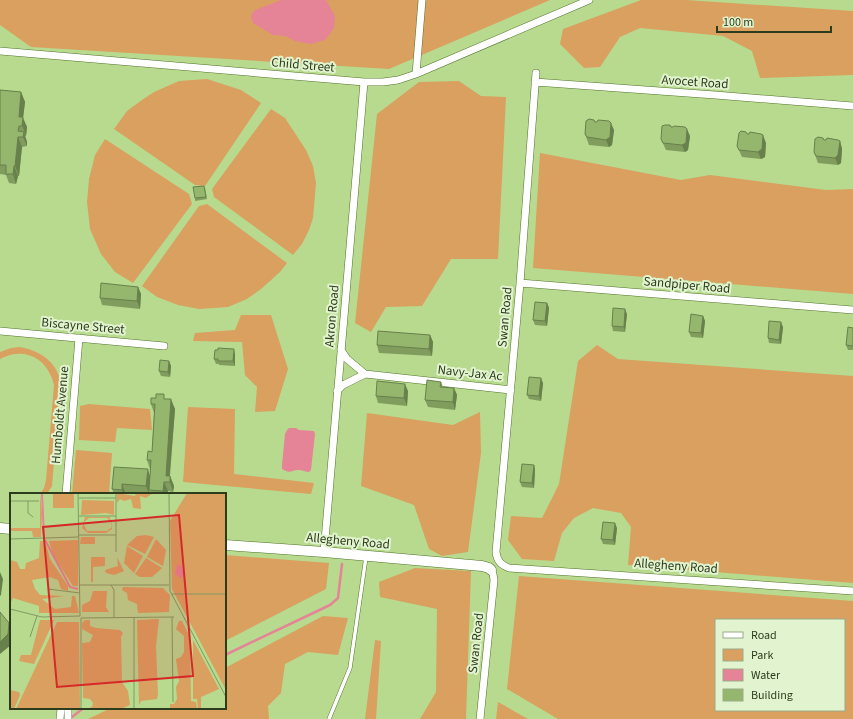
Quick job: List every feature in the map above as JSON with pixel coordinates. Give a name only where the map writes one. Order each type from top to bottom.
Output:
[{"type":"street","points":[[416,74],[422,0]]},
{"type":"street","name":"Child Street","points":[[0,51],[364,82],[384,82],[398,80],[416,74],[589,0]]},
{"type":"street","name":"Swan Road","points":[[499,562],[496,557],[496,552],[520,283],[536,73]]},
{"type":"street","name":"Akron Road","points":[[324,552],[364,82]]},
{"type":"street","name":"Avocet Road","points":[[535,82],[853,106]]},
{"type":"street","name":"Sandpiper Road","points":[[520,283],[853,310]]},
{"type":"street","name":"Biscayne Street","points":[[0,331],[164,346]]},
{"type":"street","name":"Humboldt Avenue","points":[[66,493],[78,338]]},
{"type":"street","points":[[337,391],[343,385],[365,374],[347,359],[341,350]]},
{"type":"street","name":"Navy-Jax Ac","points":[[365,374],[511,390]]},
{"type":"street","points":[[0,528],[10,529]]},
{"type":"street","name":"Allegheny Road","points":[[226,545],[482,566],[492,570]]},
{"type":"street","name":"Allegheny Road","points":[[499,562],[503,566],[509,568],[853,591]]},
{"type":"street","name":"Swan Road","points":[[480,719],[494,580],[492,570]]},
{"type":"street","points":[[60,719],[61,709]]},
{"type":"lane","points":[[329,719],[350,668],[366,556]]},
{"type":"green space","points":[[0,0],[550,0],[389,69],[31,47],[0,25]]},
{"type":"green space","points":[[641,0],[686,0],[853,11],[853,75],[760,78],[752,51],[723,36],[640,28],[620,37],[600,67],[584,68],[560,44],[563,29]]},
{"type":"green space","points":[[207,79],[241,90],[261,103],[205,186],[195,185],[114,129],[127,111],[154,92],[179,81]]},
{"type":"green space","points":[[459,81],[481,96],[506,97],[498,259],[451,259],[422,306],[386,307],[371,332],[355,323],[377,114],[419,82]]},
{"type":"green space","points":[[271,109],[285,118],[306,150],[313,166],[316,183],[313,218],[302,244],[293,255],[214,197],[212,189]]},
{"type":"green space","points":[[105,139],[189,194],[192,204],[133,283],[115,272],[101,254],[90,229],[87,202],[89,179],[95,155]]},
{"type":"green space","points":[[540,153],[681,180],[710,175],[826,190],[853,189],[853,294],[533,268]]},
{"type":"green space","points":[[207,204],[287,263],[280,272],[261,289],[247,299],[228,307],[199,309],[178,305],[157,297],[142,286],[199,206]]},
{"type":"green space","points":[[241,315],[271,315],[288,369],[275,411],[255,412],[257,387],[245,375],[242,342],[193,341],[195,333],[235,330]]},
{"type":"green space","points":[[597,345],[618,359],[853,376],[853,583],[628,565],[631,527],[621,513],[593,508],[574,518],[562,533],[554,561],[522,559],[508,540],[511,516],[542,518],[559,484],[578,361]]},
{"type":"green space","points":[[11,348],[26,348],[44,356],[53,365],[59,378],[60,389],[52,486],[48,493],[41,493],[46,480],[54,385],[47,369],[36,358],[30,355],[15,354],[0,359],[0,352]]},
{"type":"green space","points":[[89,404],[150,409],[152,430],[117,428],[115,442],[79,440],[80,406]]},
{"type":"green space","points":[[188,407],[235,409],[234,474],[314,483],[311,494],[183,482]]},
{"type":"green space","points":[[480,412],[481,453],[468,552],[442,556],[429,549],[414,505],[361,486],[367,413],[453,425]]},
{"type":"green space","points":[[76,450],[112,453],[109,493],[72,493]]},
{"type":"green space","points":[[226,555],[329,563],[326,589],[226,640]]},
{"type":"green space","points":[[415,568],[471,571],[466,719],[420,719],[436,692],[437,609],[380,597],[379,582]]},
{"type":"green space","points":[[519,576],[853,601],[853,719],[558,719],[507,689]]},
{"type":"green space","points":[[323,616],[348,618],[338,655],[308,652],[285,664],[281,693],[268,706],[269,719],[88,719],[109,709],[226,709],[226,667]]},
{"type":"green space","points":[[375,640],[381,641],[376,719],[365,719]]},
{"type":"green space","points":[[498,702],[528,719],[496,719]]},
{"type":"water","points":[[281,0],[326,0],[335,16],[334,28],[325,40],[311,44],[295,41],[285,36],[273,35],[253,23],[251,16],[253,12]]},
{"type":"water","points":[[289,428],[314,431],[315,434],[311,470],[309,472],[297,470],[287,472],[282,469],[285,434]]},
{"type":"building","points":[[0,90],[21,92],[19,117],[23,117],[22,126],[19,126],[18,131],[24,132],[23,137],[18,137],[13,174],[6,174],[6,165],[0,165]]},
{"type":"building","points":[[589,119],[594,120],[595,122],[598,120],[609,121],[611,123],[610,137],[606,140],[587,137],[585,134],[586,121]]},
{"type":"building","points":[[670,125],[671,127],[685,127],[687,129],[686,143],[682,145],[663,143],[661,139],[662,126]]},
{"type":"building","points":[[741,131],[746,132],[747,134],[750,132],[763,135],[762,149],[758,152],[739,150],[737,146],[739,133]]},
{"type":"building","points":[[818,137],[823,138],[824,140],[827,138],[840,141],[838,155],[835,158],[816,156],[814,152],[815,139]]},
{"type":"building","points":[[204,186],[206,197],[195,198],[193,187]]},
{"type":"building","points":[[101,283],[138,287],[137,301],[100,298]]},
{"type":"building","points":[[535,302],[547,303],[545,321],[533,320]]},
{"type":"building","points":[[613,308],[625,309],[624,327],[612,326]]},
{"type":"building","points":[[691,314],[703,316],[701,333],[689,332]]},
{"type":"building","points":[[769,321],[781,322],[779,340],[768,338]]},
{"type":"building","points":[[848,327],[853,328],[853,346],[846,345]]},
{"type":"building","points":[[378,331],[430,335],[429,349],[377,345]]},
{"type":"building","points":[[218,348],[234,349],[233,361],[218,361],[218,359],[214,359],[215,350],[218,350]]},
{"type":"building","points":[[160,360],[169,361],[168,372],[159,371]]},
{"type":"building","points":[[529,377],[541,378],[539,396],[527,395]]},
{"type":"building","points":[[427,380],[441,382],[440,387],[454,388],[453,402],[425,400]]},
{"type":"building","points":[[377,381],[405,384],[404,398],[376,396]]},
{"type":"building","points":[[156,394],[164,394],[164,399],[171,399],[166,476],[170,476],[170,482],[164,482],[163,491],[149,490],[151,460],[147,460],[148,451],[152,452],[155,404],[151,404],[151,398],[156,398]]},
{"type":"building","points":[[522,464],[534,465],[532,483],[520,482]]},
{"type":"building","points":[[114,467],[148,469],[146,486],[122,484],[122,490],[112,489]]},
{"type":"building","points":[[603,522],[615,523],[613,540],[601,539]]},
{"type":"building","points":[[0,612],[9,623],[8,634],[0,642]]},
{"type":"waterway","points":[[226,655],[330,605],[338,598],[342,564]]},
{"type":"waterway","points":[[72,717],[83,709]]}]
